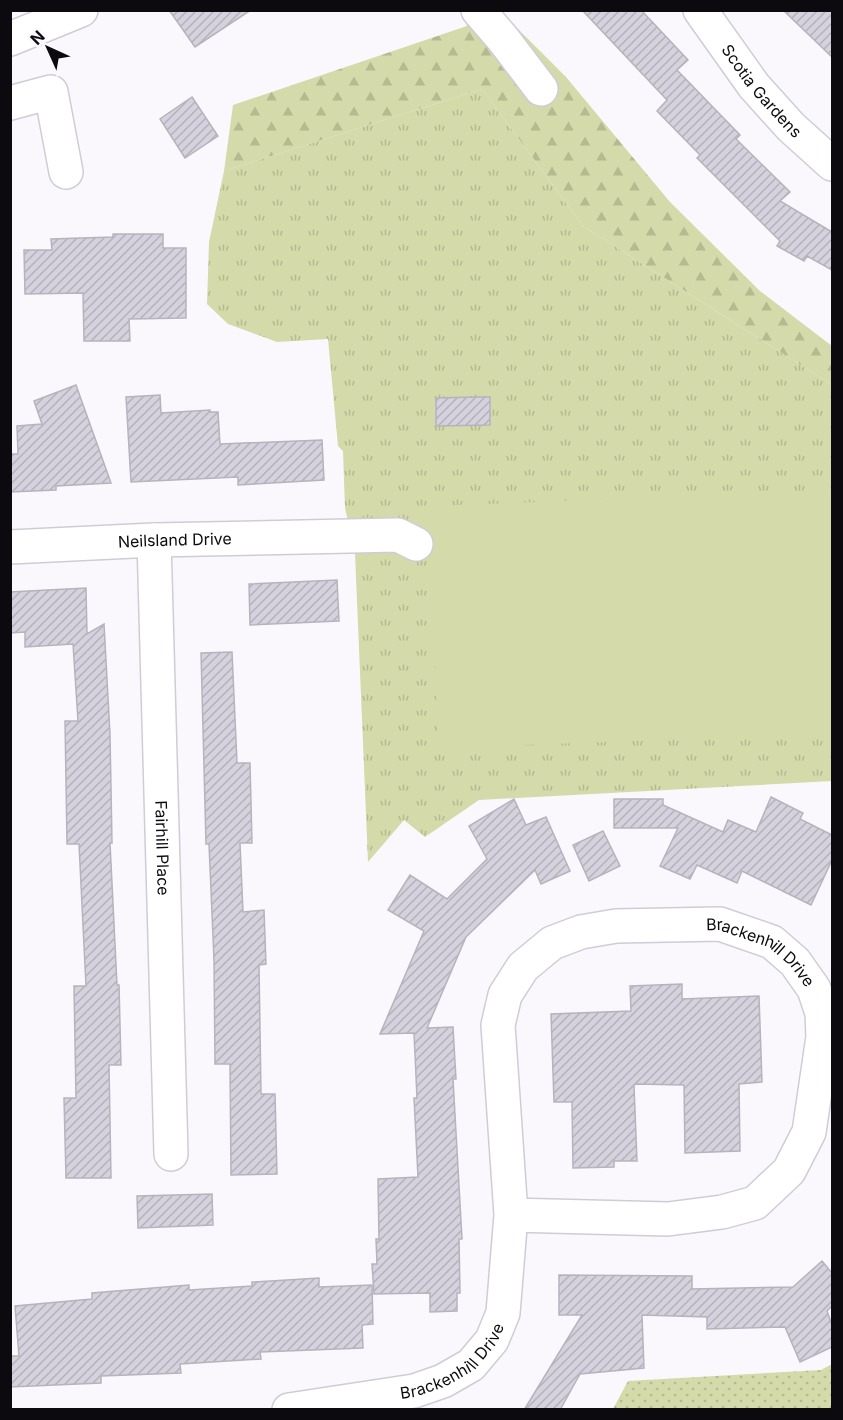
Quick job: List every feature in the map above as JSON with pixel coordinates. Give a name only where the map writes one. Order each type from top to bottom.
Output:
[{"type":"street","points":[[10,39],[81,10]]},
{"type":"street","points":[[478,10],[541,89]]},
{"type":"street","name":"Scotia Gardens","points":[[700,10],[754,86],[791,127],[832,165]]},
{"type":"street","points":[[10,103],[51,92],[66,172]]},
{"type":"street","name":"Neilsland Drive","points":[[10,547],[154,540],[398,535],[416,544]]},
{"type":"street","name":"Fairhill Place","points":[[154,540],[171,1154]]},
{"type":"street","name":"Brackenhill Drive","points":[[290,1410],[414,1391],[443,1381],[471,1365],[492,1340],[503,1313],[511,1215],[498,1025],[505,995],[523,967],[552,943],[581,932],[616,926],[709,924],[728,926],[772,942],[795,962],[814,989],[822,1013],[823,1037],[809,1132],[789,1171],[755,1203],[722,1212],[668,1219],[511,1215]]},
{"type":"green space","points":[[464,11],[500,11],[566,77],[670,202],[760,291],[832,346],[832,385],[583,226],[482,89],[224,171],[233,105],[467,26]]},
{"type":"green space","points":[[482,89],[583,226],[832,385],[832,781],[479,800],[425,837],[404,820],[368,862],[355,553],[345,508],[343,451],[338,446],[328,339],[277,342],[228,324],[207,304],[209,242],[224,171]]},
{"type":"green space","points":[[832,491],[832,734],[438,748],[429,506]]},
{"type":"green space","points":[[832,1364],[832,1409],[613,1409],[628,1381],[821,1370]]},
{"type":"building","points":[[169,10],[251,10],[195,47]]},
{"type":"building","points":[[582,10],[641,10],[688,60],[677,70],[740,135],[736,139],[790,192],[780,201],[832,232],[832,270],[807,256],[804,261],[777,246],[780,241],[697,158],[700,155],[657,111],[667,100]]},
{"type":"building","points":[[783,10],[832,10],[832,57]]},
{"type":"building","points":[[192,97],[218,136],[185,158],[160,119]]},
{"type":"building","points":[[113,234],[163,234],[163,248],[186,248],[186,318],[129,319],[130,341],[84,341],[83,293],[25,294],[24,250],[52,250],[51,239],[113,237]]},
{"type":"building","points":[[76,385],[111,483],[56,486],[56,490],[10,492],[10,454],[18,454],[17,426],[42,424],[34,401]]},
{"type":"building","points":[[160,395],[161,413],[210,410],[210,412],[218,412],[220,444],[322,440],[324,480],[238,485],[238,477],[131,482],[126,397]]},
{"type":"building","points":[[490,397],[490,425],[436,426],[436,398]]},
{"type":"building","points":[[337,580],[339,621],[250,625],[249,584]]},
{"type":"building","points":[[86,588],[87,634],[104,624],[110,734],[112,843],[110,843],[117,985],[119,985],[121,1065],[109,1065],[111,1178],[66,1178],[64,1098],[76,1098],[74,986],[86,986],[79,844],[67,844],[65,721],[78,721],[73,644],[25,647],[25,632],[10,633],[10,592]]},
{"type":"building","points":[[232,652],[237,763],[250,763],[252,843],[240,843],[243,912],[264,910],[266,964],[259,965],[261,1094],[275,1094],[277,1174],[231,1175],[230,1064],[215,1064],[214,960],[209,844],[206,844],[201,653]]},
{"type":"building","points":[[771,797],[803,813],[800,819],[832,835],[832,860],[811,905],[742,871],[737,883],[697,865],[690,879],[660,866],[678,828],[614,828],[614,799],[663,799],[663,805],[723,832],[728,820],[756,832]]},
{"type":"building","points":[[514,799],[526,825],[546,817],[570,871],[541,884],[535,870],[466,937],[427,1028],[453,1027],[456,1079],[453,1079],[462,1239],[459,1239],[460,1293],[457,1293],[457,1311],[430,1312],[430,1293],[374,1294],[372,1264],[377,1264],[376,1239],[379,1239],[378,1179],[418,1177],[414,1098],[417,1098],[414,1033],[380,1034],[424,931],[388,910],[410,875],[447,899],[487,859],[469,826]]},
{"type":"building","points":[[603,831],[620,866],[589,881],[573,845]]},
{"type":"building","points":[[682,984],[682,999],[759,996],[762,1082],[739,1084],[740,1151],[685,1153],[684,1085],[635,1084],[637,1161],[614,1161],[614,1167],[573,1168],[572,1102],[554,1102],[551,1014],[631,1011],[630,986]]},
{"type":"building","points":[[212,1194],[213,1225],[138,1228],[137,1196]]},
{"type":"building","points":[[822,1261],[832,1273],[832,1306],[827,1311],[832,1325],[832,1347],[800,1362],[785,1327],[707,1329],[707,1317],[642,1315],[644,1368],[580,1374],[560,1410],[524,1410],[582,1315],[559,1315],[559,1275],[692,1276],[692,1289],[793,1287]]},
{"type":"building","points":[[319,1278],[319,1287],[372,1285],[373,1324],[362,1325],[363,1348],[260,1352],[261,1359],[180,1364],[181,1373],[101,1376],[101,1383],[10,1387],[10,1356],[19,1356],[15,1306],[92,1299],[92,1293],[189,1285],[189,1290],[252,1286],[252,1282]]}]
